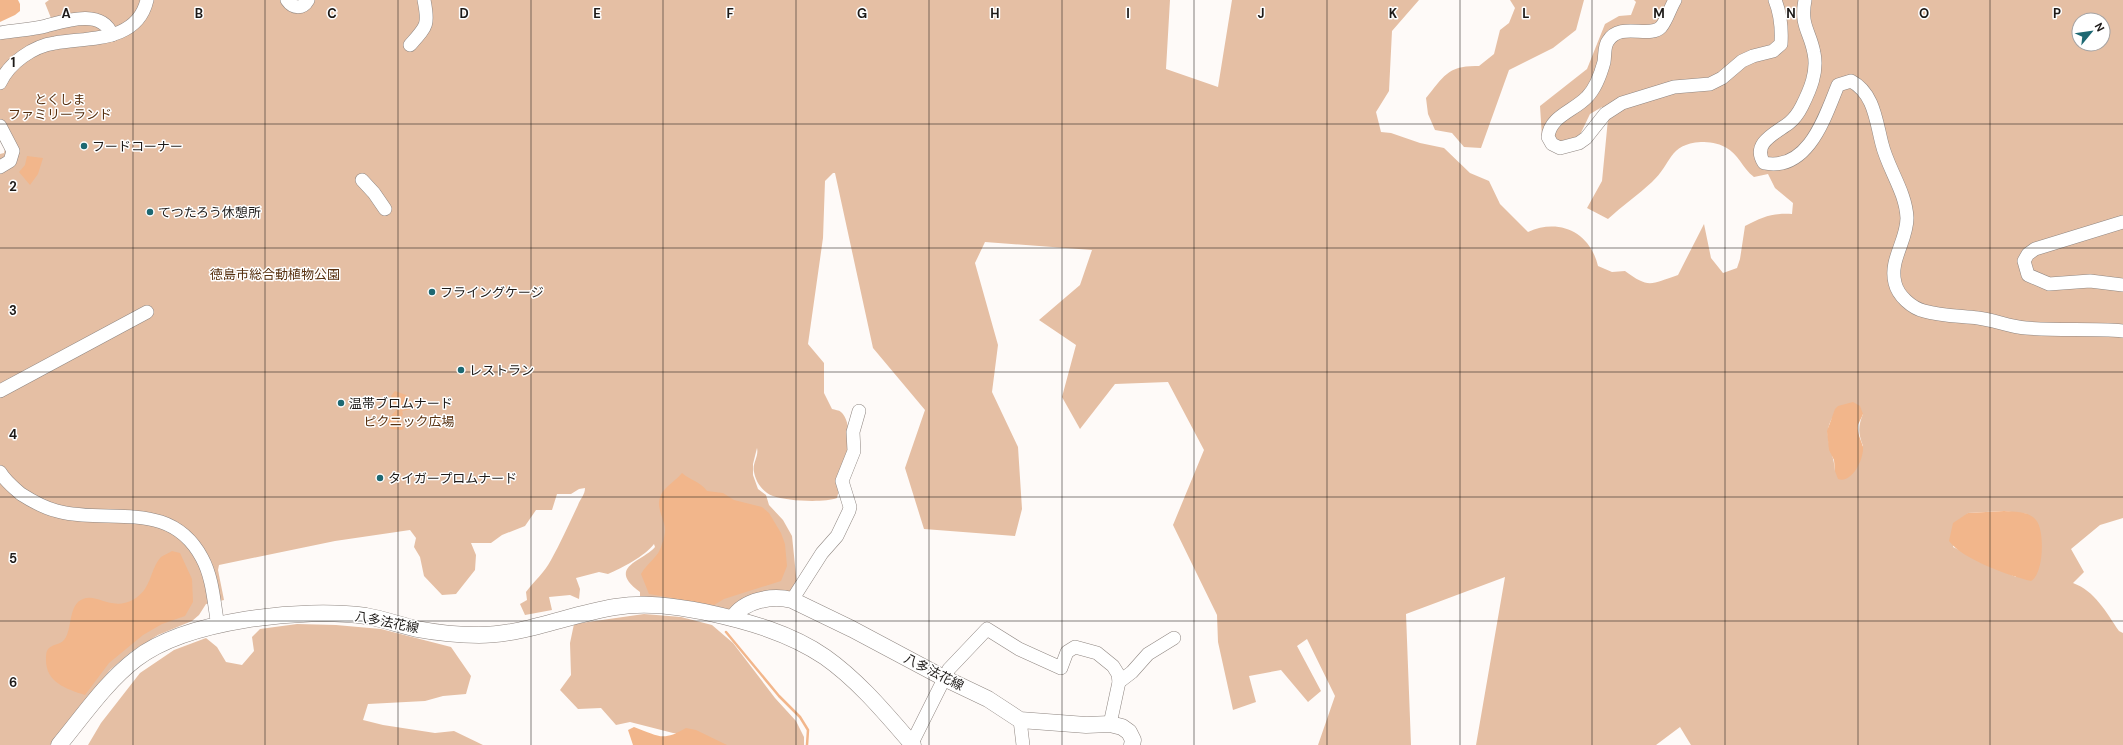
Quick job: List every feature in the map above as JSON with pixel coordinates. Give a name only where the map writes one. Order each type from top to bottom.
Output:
[{"type":"main road","name":"八多法花線","points":[[733,618],[738,610],[755,602],[783,598],[792,600],[988,699],[1020,720],[1086,725],[1110,724],[1122,727],[1129,732],[1133,740],[1132,745]]},
{"type":"main road","name":"八多法花線","points":[[59,745],[116,677],[136,659],[158,645],[178,637],[218,626],[282,614],[303,612],[366,616],[420,629],[461,635],[492,635],[614,607],[648,604],[679,607],[733,618],[772,630],[805,645],[825,657],[851,678],[912,745]]},
{"type":"street","points":[[0,83],[7,70],[15,62],[44,46],[54,43],[86,41],[126,30],[142,15],[147,0]]},
{"type":"street","points":[[287,0],[293,6],[298,7],[302,6],[308,0]]},
{"type":"street","points":[[410,45],[426,25],[428,18],[424,0]]},
{"type":"street","points":[[1675,0],[1661,27],[1654,31],[1625,31],[1617,34],[1607,41],[1603,63],[1594,86],[1587,98],[1551,125],[1548,137],[1552,144],[1560,148],[1579,143],[1586,138],[1605,114],[1622,103],[1674,87],[1710,84],[1722,78],[1742,61],[1753,56],[1773,51],[1780,44],[1782,32],[1781,18],[1775,0]]},
{"type":"street","points":[[1805,0],[1803,19],[1814,54],[1815,72],[1809,91],[1800,110],[1790,122],[1764,141],[1760,147],[1760,157],[1764,163],[1774,165],[1784,163],[1800,154],[1808,145],[1822,123],[1838,85],[1851,81],[1860,86],[1868,97],[1874,110],[1883,152],[1906,207],[1906,230],[1893,264],[1893,273],[1897,287],[1911,305],[1924,311],[1987,319],[2025,328],[2094,328],[2123,331]]},
{"type":"street","points":[[0,33],[46,26],[59,21],[89,18],[100,22],[110,29],[112,35]]},
{"type":"street","points":[[0,126],[13,151],[10,161],[0,167]]},
{"type":"street","points":[[362,180],[374,193],[385,209]]},
{"type":"street","points":[[2123,222],[2035,249],[2028,254],[2024,261],[2028,275],[2049,284],[2090,281],[2123,285]]},
{"type":"street","points":[[0,391],[147,312]]},
{"type":"street","points":[[792,600],[822,553],[837,536],[850,511],[842,481],[846,469],[852,461],[854,451],[854,432],[859,411]]},
{"type":"street","points":[[0,472],[13,487],[32,501],[56,511],[78,514],[129,515],[149,518],[164,522],[179,532],[192,544],[202,557],[208,571],[218,626]]},
{"type":"street","points":[[912,745],[949,669],[987,629],[1019,649],[1061,668],[1067,652],[1075,647],[1097,654],[1113,666],[1118,674],[1119,682],[1110,724]]},
{"type":"street","points":[[1119,682],[1132,672],[1148,654],[1174,638]]},
{"type":"street","points":[[1020,720],[1023,745]]},
{"type":"green space","points":[[49,0],[1170,0],[1166,69],[1218,87],[1232,0],[1419,0],[1392,31],[1389,91],[1376,112],[1381,132],[1391,133],[1420,143],[1444,148],[1470,173],[1489,181],[1500,204],[1528,232],[1540,228],[1551,227],[1572,231],[1588,244],[1594,254],[1598,266],[1612,272],[1625,271],[1645,283],[1650,283],[1662,281],[1678,275],[1704,224],[1711,258],[1723,273],[1737,268],[1740,259],[1745,226],[1767,216],[1792,214],[1793,203],[1775,188],[1768,174],[1754,177],[1746,170],[1734,153],[1730,150],[1716,144],[1701,142],[1690,144],[1676,151],[1652,182],[1608,219],[1587,208],[1602,181],[1608,119],[1602,107],[1590,114],[1577,141],[1562,149],[1542,137],[1540,106],[1587,69],[1605,24],[1619,16],[1631,15],[1636,2],[1634,0],[2123,0],[2123,518],[2100,525],[2071,549],[2084,572],[2073,583],[2088,591],[2094,597],[2119,631],[2123,633],[2123,745],[1691,745],[1680,727],[1656,745],[1476,745],[1505,577],[1406,614],[1411,745],[1318,745],[1335,696],[1307,639],[1297,646],[1321,691],[1308,702],[1281,670],[1249,676],[1256,702],[1233,710],[1218,642],[1217,615],[1173,525],[1204,450],[1168,382],[1115,384],[1080,429],[1062,397],[1076,345],[1039,320],[1080,285],[1092,250],[985,242],[975,263],[998,345],[992,392],[1018,447],[1022,509],[1015,536],[924,529],[905,468],[925,410],[873,348],[835,173],[833,173],[825,181],[823,238],[808,344],[824,363],[824,393],[832,409],[840,411],[846,419],[848,429],[849,441],[847,454],[837,498],[831,500],[805,501],[773,496],[763,490],[755,476],[754,469],[757,448],[753,464],[753,475],[758,489],[766,495],[769,505],[783,520],[792,536],[797,585],[792,595],[729,612],[674,600],[640,596],[640,592],[630,584],[626,577],[626,571],[636,561],[655,547],[654,544],[639,557],[608,574],[599,572],[576,578],[580,589],[579,599],[570,595],[549,597],[552,610],[525,615],[520,604],[527,600],[526,592],[549,564],[584,493],[585,488],[579,489],[571,494],[557,494],[552,510],[536,510],[525,526],[502,535],[491,543],[471,543],[476,555],[475,570],[456,594],[442,595],[424,576],[420,557],[414,547],[416,538],[410,530],[335,541],[219,565],[218,570],[224,600],[206,604],[199,615],[192,621],[158,635],[131,652],[110,670],[50,745],[0,745],[0,154],[4,153],[5,148],[0,141],[0,31],[51,18],[45,3]],"holes":[[[1863,414],[1859,430],[1863,446],[1835,471],[1828,436],[1830,423],[1834,415]],[[2004,511],[2027,514],[2016,577],[1953,547],[1968,513]]]},
{"type":"green space","points":[[1510,0],[1584,0],[1576,30],[1553,48],[1509,70],[1481,148],[1464,147],[1452,133],[1435,130],[1428,114],[1426,98],[1448,73],[1460,67],[1479,66],[1494,54],[1500,30],[1509,23],[1515,8]]},
{"type":"green space","points":[[644,614],[681,617],[712,625],[733,643],[775,698],[796,721],[804,737],[804,745],[716,745],[695,735],[673,733],[630,722],[616,725],[601,708],[578,709],[560,690],[571,675],[570,643],[574,624]]},
{"type":"green space","points":[[297,624],[336,625],[381,629],[451,647],[471,676],[466,694],[443,696],[425,701],[368,704],[363,720],[383,725],[435,733],[454,731],[483,745],[88,745],[101,723],[140,673],[174,650],[206,638],[217,647],[226,662],[242,665],[254,651],[252,637],[260,629]]},
{"type":"shaded area","points":[[0,0],[18,0],[20,4],[20,11],[0,22]]},
{"type":"shaded area","points":[[27,156],[43,158],[38,174],[30,185],[19,172],[25,165]]},
{"type":"shaded area","points":[[395,391],[406,395],[412,403],[410,409],[402,411],[403,414],[400,419],[404,428],[402,430],[391,429],[388,423],[389,418],[397,409],[391,396]]},
{"type":"shaded area","points":[[1853,402],[1860,406],[1863,414],[1858,428],[1863,452],[1856,469],[1848,478],[1843,480],[1838,479],[1835,471],[1834,460],[1829,450],[1827,431],[1835,409],[1838,406]]},
{"type":"shaded area","points":[[682,473],[688,478],[702,485],[707,491],[723,493],[734,500],[762,507],[769,513],[781,533],[785,544],[787,566],[781,581],[724,599],[714,605],[649,594],[641,574],[658,553],[664,539],[665,529],[659,508],[659,499],[665,489]]},
{"type":"shaded area","points":[[2004,511],[2022,512],[2030,515],[2039,525],[2042,542],[2041,561],[2039,570],[2031,581],[1987,566],[1964,554],[1955,548],[1949,541],[1953,523],[1968,513]]},
{"type":"shaded area","points":[[172,551],[180,553],[192,579],[193,602],[185,616],[162,624],[143,635],[109,663],[85,695],[58,684],[49,674],[46,655],[51,646],[60,643],[66,637],[73,610],[78,602],[83,599],[94,598],[120,604],[136,598],[145,589],[157,562],[161,557]]},
{"type":"shaded area","points":[[634,727],[660,736],[671,735],[686,728],[696,730],[727,745],[633,745],[628,730]]},
{"type":"waterway","points":[[726,632],[779,696],[800,717],[808,730],[807,745]]},
{"type":"place","name":"フードコーナー","points":[[84,146]]},
{"type":"place","name":"てつたろう休憩所","points":[[150,212]]},
{"type":"place","name":"フライングケージ","points":[[432,292]]},
{"type":"place","name":"レストラン","points":[[461,370]]},
{"type":"place","name":"温帯ブロムナード","points":[[341,403]]},
{"type":"place","name":"タイガープロムナード","points":[[380,478]]},
{"type":"park label","name":"とくしま ファミリーランド","points":[[60,106]]},
{"type":"park label","name":"徳島市総合動植物公園","points":[[275,274]]},
{"type":"park label","name":"ピクニック広場","points":[[409,421]]}]
